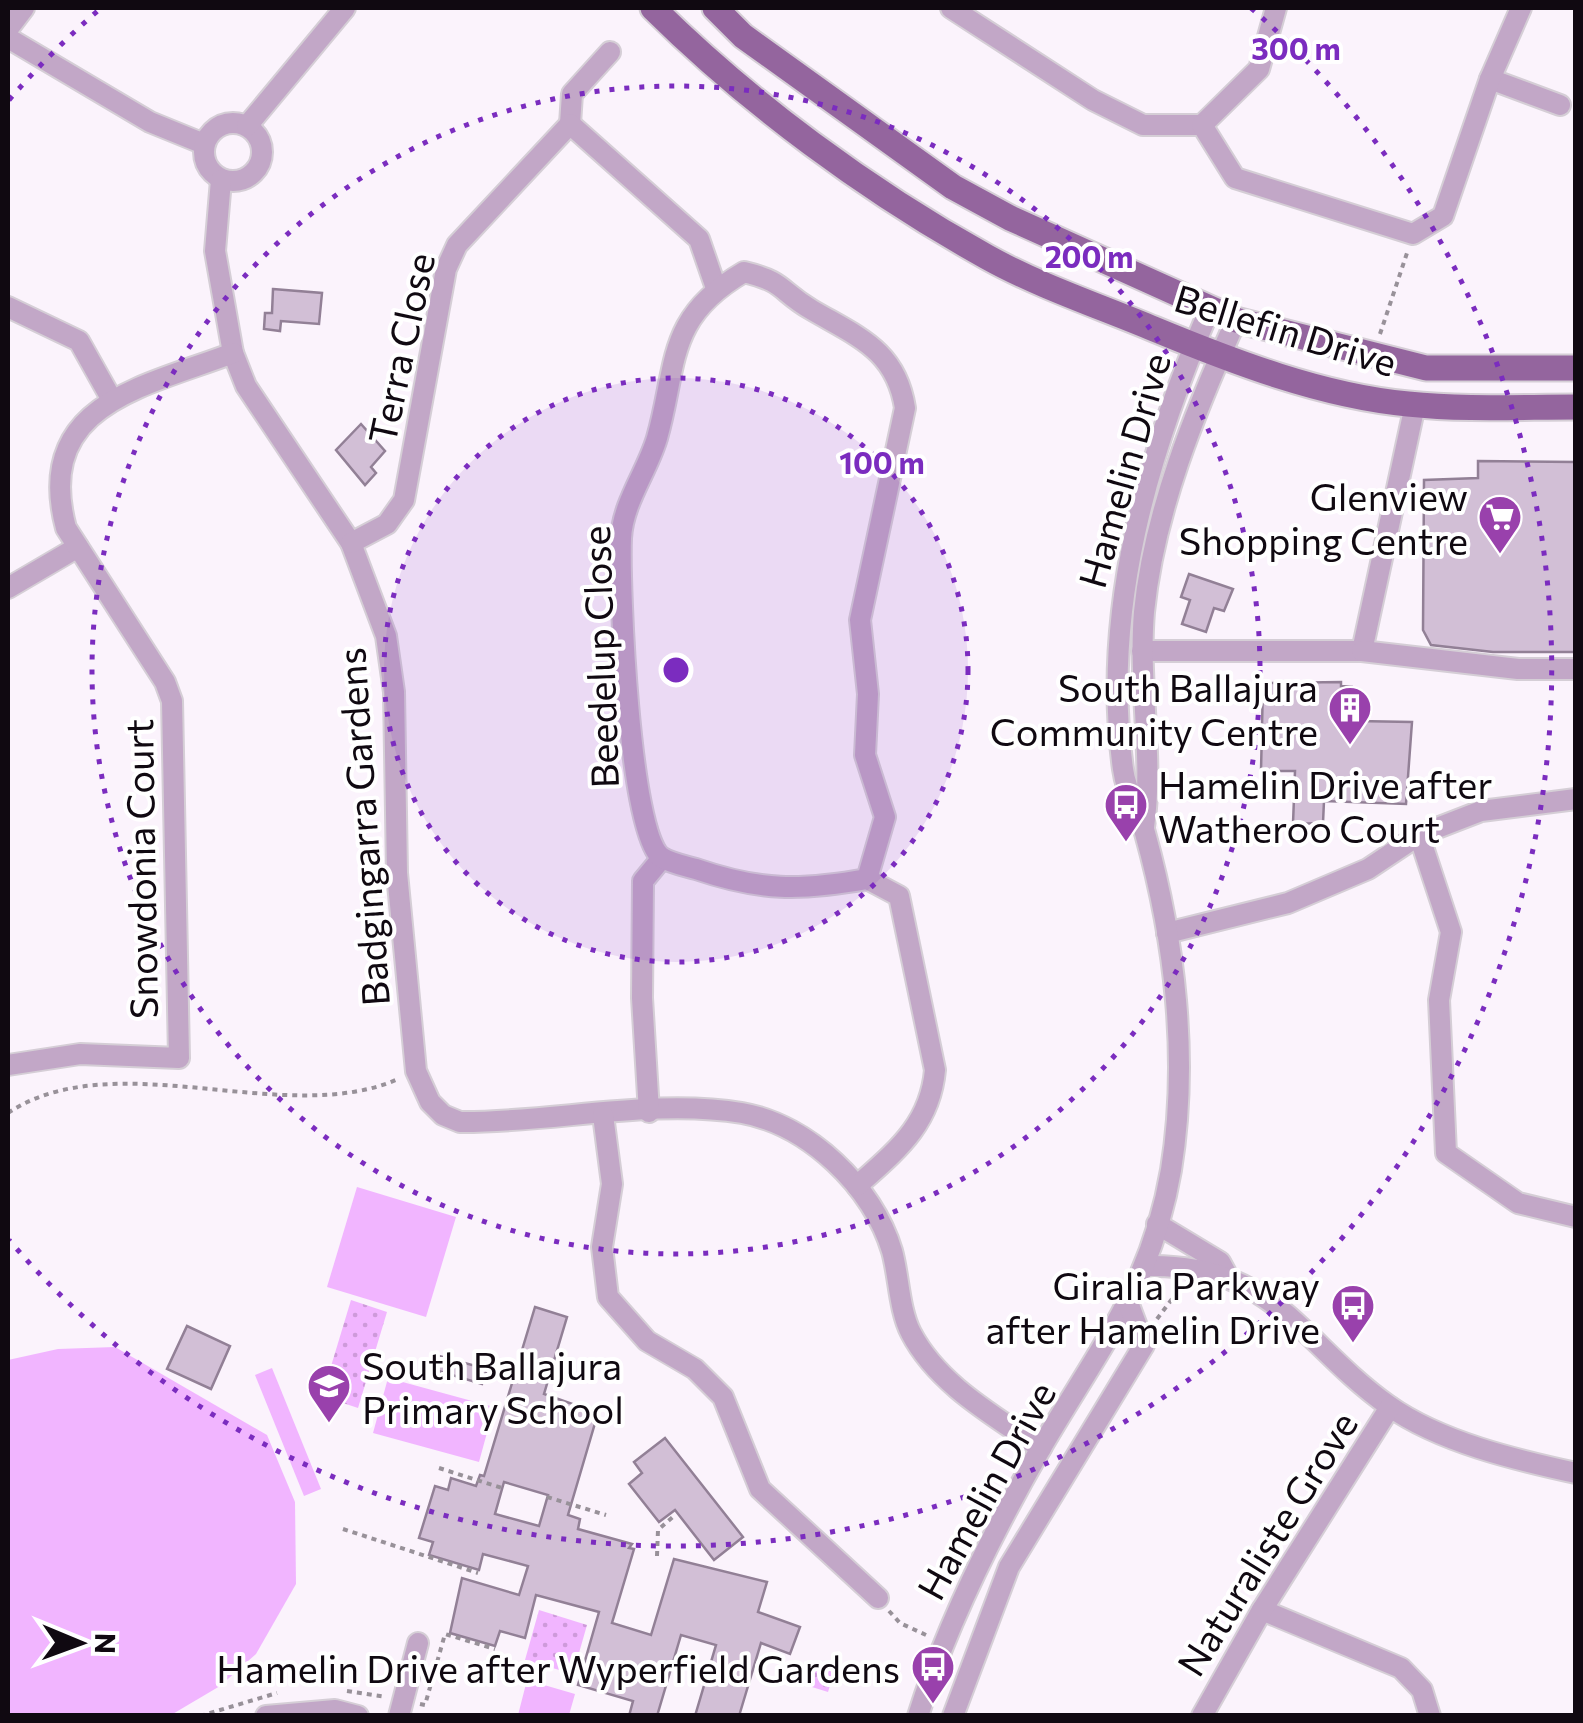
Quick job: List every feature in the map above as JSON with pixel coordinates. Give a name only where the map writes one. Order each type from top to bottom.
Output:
[{"type":"main road","name":"Bellefin Drive","points":[[654,8],[692,46],[807,139],[989,258],[1220,357],[1330,388],[1415,405],[1576,407]]},
{"type":"main road","name":"Bellefin Drive","points":[[715,8],[743,36],[953,187],[1010,218],[1236,320],[1426,368],[1576,368]]},
{"type":"street","points":[[8,30],[24,8]]},
{"type":"street","points":[[247,126],[345,8]]},
{"type":"street","points":[[951,8],[1093,100],[1142,125],[1202,125],[1259,68],[1276,8]]},
{"type":"street","points":[[1202,125],[1235,178],[1413,234],[1443,216],[1490,79],[1521,8]]},
{"type":"street","points":[[8,38],[150,122],[204,144]]},
{"type":"street","name":"Terra Close","points":[[351,543],[387,524],[404,500],[446,269],[457,245],[570,124],[572,94],[610,52]]},
{"type":"street","points":[[1490,79],[1560,104]]},
{"type":"street","points":[[226,123],[247,126],[262,151],[257,170],[240,181],[220,180],[206,165],[204,144],[216,127],[226,123]]},
{"type":"street","points":[[570,124],[642,193],[698,239],[716,288],[744,272],[777,280],[810,309],[872,346],[900,378],[905,408],[860,620],[868,694],[865,755],[884,817],[866,879]]},
{"type":"street","name":"Badgingarra Gardens","points":[[220,180],[216,250],[233,353],[274,430],[351,543],[386,636],[394,692],[397,874],[416,1071],[430,1102],[443,1115],[460,1122],[722,1110],[756,1116],[824,1154],[857,1186],[891,1248],[910,1332],[955,1388],[1042,1448]]},
{"type":"street","name":"Beedelup Close","points":[[662,858],[647,842],[634,783],[622,536],[627,510],[657,437],[668,372],[685,328],[716,288]]},
{"type":"street","points":[[8,307],[79,341],[112,400]]},
{"type":"street","name":"Hamelin Drive","points":[[918,1716],[944,1644],[1042,1448],[1129,1306],[1147,1266],[1170,1172],[1180,1056],[1167,932],[1144,829],[1127,794],[1122,770],[1116,700],[1119,617],[1151,473],[1210,308]]},
{"type":"street","name":"Hamelin Drive","points":[[1144,829],[1150,789],[1142,651],[1158,529],[1236,320]]},
{"type":"street","name":"Snowdonia Court","points":[[8,1065],[80,1054],[179,1058],[172,701],[165,682],[66,528],[60,504],[64,458],[82,421],[112,400],[233,353]]},
{"type":"street","points":[[1362,651],[1415,405]]},
{"type":"street","points":[[8,588],[78,547]]},
{"type":"street","points":[[1142,651],[1362,651],[1518,669],[1576,669]]},
{"type":"street","points":[[1167,932],[1288,903],[1368,868],[1419,834],[1481,811],[1576,800]]},
{"type":"street","points":[[1419,834],[1451,932],[1440,1000],[1446,1153],[1518,1204],[1571,1217]]},
{"type":"street","points":[[649,1112],[642,998],[643,881],[662,858],[771,888],[820,888],[866,879],[899,896],[934,1070],[932,1097],[911,1138],[857,1186]]},
{"type":"street","points":[[603,1115],[612,1184],[602,1247],[608,1296],[646,1341],[695,1369],[723,1397],[760,1489],[878,1598]]},
{"type":"street","points":[[1158,1224],[1220,1262],[1227,1275]]},
{"type":"street","points":[[1147,1266],[1182,1266],[1227,1275],[1305,1328],[1390,1407],[1509,1458],[1576,1473]]},
{"type":"street","name":"Hamelin Drive","points":[[953,1716],[1009,1568],[1144,1345],[1129,1306]]},
{"type":"street","name":"Naturaliste Grove","points":[[1202,1716],[1262,1610],[1390,1407]]},
{"type":"street","points":[[1262,1610],[1400,1668],[1422,1690],[1430,1716]]},
{"type":"street","points":[[401,1708],[418,1643]]},
{"type":"street","points":[[266,1716],[335,1710],[358,1716]]},
{"type":"path","points":[[1374,357],[1413,234]]},
{"type":"path","points":[[8,1113],[34,1096],[64,1089],[187,1084],[248,1094],[372,1091],[416,1071]]},
{"type":"path","points":[[438,1468],[502,1488]]},
{"type":"path","points":[[546,1498],[606,1515]]},
{"type":"path","points":[[657,1556],[658,1530],[675,1515]]},
{"type":"path","points":[[343,1529],[478,1573]]},
{"type":"path","points":[[878,1598],[900,1624],[944,1644]]},
{"type":"path","points":[[401,1708],[425,1705],[445,1634],[495,1649]]},
{"type":"shaded area","points":[[357,1187],[456,1217],[426,1317],[327,1287]]},
{"type":"shaded area","points":[[351,1300],[387,1312],[358,1408],[322,1396]]},
{"type":"shaded area","points":[[115,1347],[267,1435],[295,1502],[296,1584],[256,1654],[220,1686],[171,1715],[8,1715],[8,1360],[58,1349]]},
{"type":"shaded area","points":[[272,1368],[321,1489],[304,1496],[255,1375]]},
{"type":"shaded area","points":[[388,1378],[494,1407],[479,1462],[373,1433]]},
{"type":"shaded area","points":[[539,1610],[587,1625],[573,1674],[525,1660]]},
{"type":"shaded area","points":[[806,1660],[828,1666],[833,1676],[828,1692],[799,1683]]},
{"type":"shaded area","points":[[527,1680],[575,1694],[569,1715],[518,1715]]},
{"type":"building","points":[[273,289],[322,293],[319,324],[281,321],[280,331],[264,329],[265,313],[272,313]]},
{"type":"building","points":[[361,424],[385,451],[371,467],[376,473],[365,485],[336,450]]},
{"type":"building","name":"Glenview Shopping Centre","points":[[1478,461],[1576,462],[1576,652],[1493,652],[1431,645],[1423,630],[1424,480],[1478,478]]},
{"type":"building","points":[[1189,574],[1233,589],[1224,611],[1214,608],[1206,632],[1182,624],[1190,600],[1181,597]]},
{"type":"building","name":"South Ballajura Community Centre","points":[[1341,682],[1341,686],[1352,687],[1357,721],[1412,722],[1406,804],[1324,801],[1323,823],[1293,824],[1295,771],[1261,771],[1263,683]]},
{"type":"building","points":[[535,1307],[567,1317],[544,1394],[598,1413],[568,1515],[580,1519],[578,1529],[632,1544],[629,1548],[634,1549],[612,1623],[651,1635],[674,1559],[767,1582],[758,1612],[800,1627],[790,1654],[761,1643],[739,1716],[695,1716],[716,1645],[681,1635],[657,1716],[629,1716],[633,1701],[578,1685],[599,1612],[536,1595],[525,1638],[500,1631],[495,1646],[450,1633],[462,1578],[519,1595],[528,1566],[483,1554],[479,1570],[429,1555],[433,1542],[419,1538],[435,1486],[448,1490],[451,1478],[476,1486],[480,1475],[484,1476]],"holes":[[[504,1482],[548,1495],[539,1526],[495,1514]]]},
{"type":"building","points":[[187,1326],[230,1346],[211,1389],[167,1369]]},
{"type":"building","points":[[439,1356],[487,1369],[482,1384],[435,1370]]},
{"type":"building","points":[[665,1438],[743,1537],[714,1560],[675,1510],[659,1522],[629,1484],[642,1473],[634,1462]]},
{"type":"place","name":"Glenview Shopping Centre","points":[[1500,555]]},
{"type":"place","name":"South Ballajura Community Centre","points":[[1350,746]]},
{"type":"place","name":"Hamelin Drive after Watheroo Court","points":[[1126,843]]},
{"type":"place","name":"Giralia Parkway after Hamelin Drive","points":[[1353,1344]]},
{"type":"place","name":"South Ballajura Primary School","points":[[329,1424]]},
{"type":"place","name":"Hamelin Drive after Wyperfield Gardens","points":[[933,1705]]}]
